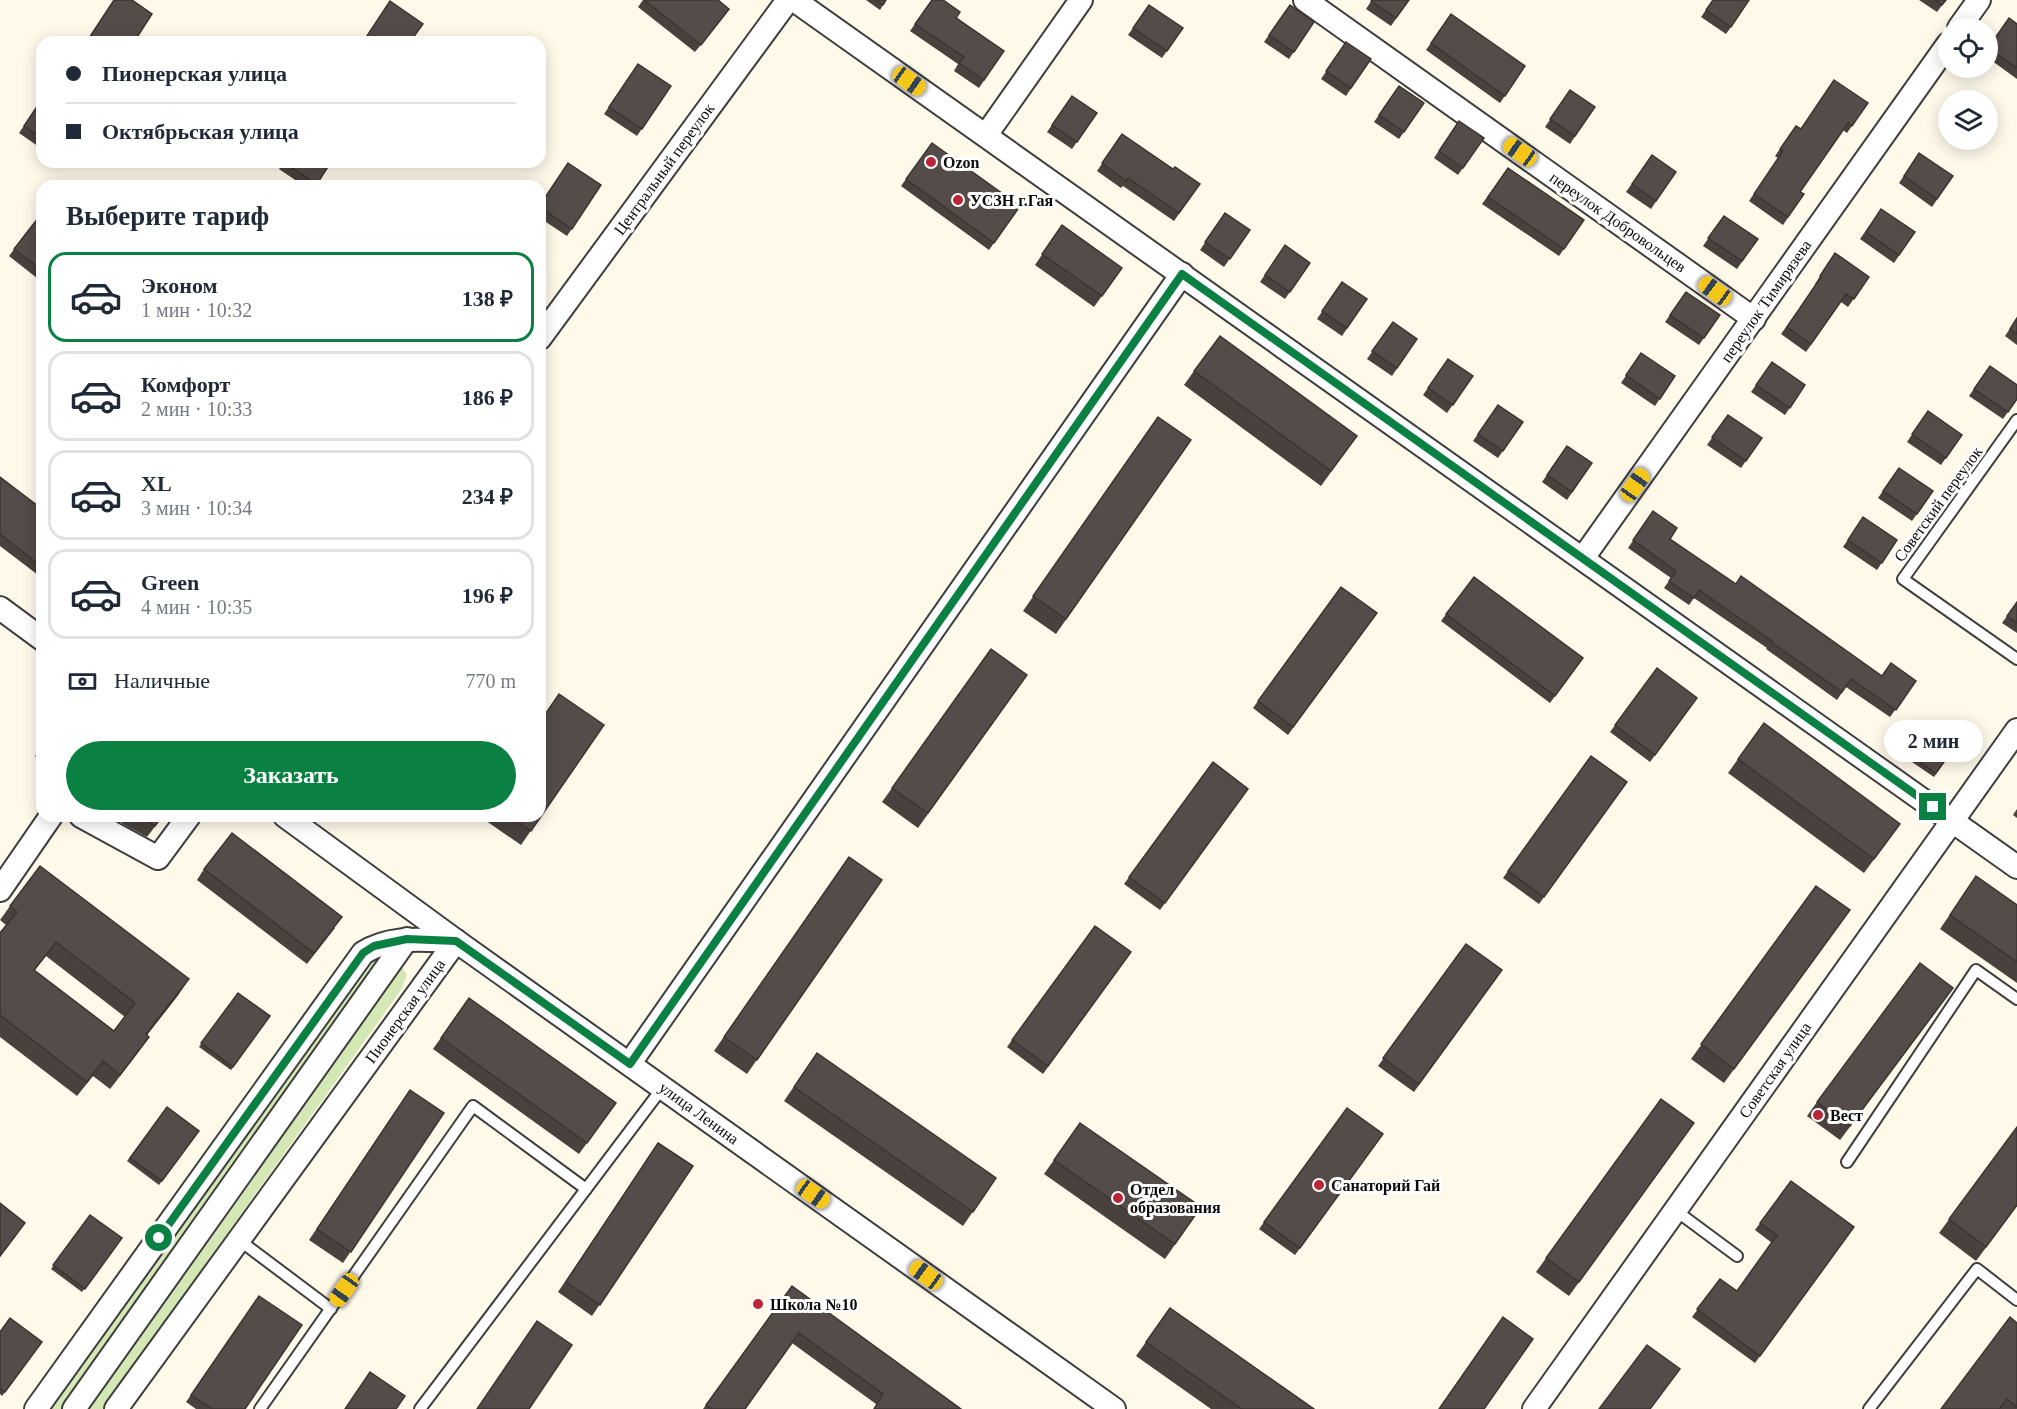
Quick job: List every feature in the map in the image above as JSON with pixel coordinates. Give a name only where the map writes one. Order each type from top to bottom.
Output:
[{"type":"street","name":"Центральный переулок","points":[[546,330],[788,0]]},
{"type":"street","points":[[794,0],[2017,867]]},
{"type":"street","points":[[986,135],[1081,0]]},
{"type":"street","name":"переулок Добровольцев","points":[[1305,0],[1754,319]]},
{"type":"street","points":[[1966,18],[1979,0]]},
{"type":"street","name":"переулок Тимирязева","points":[[1583,558],[1938,58]]},
{"type":"street","points":[[630,1064],[1182,274]]},
{"type":"street","points":[[0,608],[36,635]]},
{"type":"street","name":"Советская улица","points":[[1534,1409],[2017,730]]},
{"type":"street","points":[[0,890],[47,822]]},
{"type":"street","points":[[92,822],[158,858],[185,822]]},
{"type":"street","name":"улица Ленина","points":[[293,822],[456,941],[1114,1409]]},
{"type":"street","points":[[74,1409],[407,939]]},
{"type":"street","name":"Пионерская улица","points":[[36,1409],[363,953],[374,946],[407,939],[456,941]]},
{"type":"street","name":"Пионерская улица","points":[[116,1409],[456,941]]},
{"type":"lane","name":"Советский переулок","points":[[2017,420],[1903,579],[2017,659]]},
{"type":"lane","points":[[1847,1162],[1976,970],[2017,999]]},
{"type":"lane","points":[[420,1409],[663,1087]]},
{"type":"lane","points":[[260,1409],[473,1106],[586,1189]]},
{"type":"lane","points":[[1675,1210],[1737,1256]]},
{"type":"lane","points":[[238,1240],[331,1308]]},
{"type":"lane","points":[[1869,1409],[1977,1269],[2017,1300]]},
{"type":"green space","points":[[377,953],[396,956],[407,975],[401,990],[102,1409],[45,1409],[362,962]]},
{"type":"building","points":[[114,0],[132,0],[152,14],[138,36],[91,35]]},
{"type":"building","points":[[644,0],[718,0],[729,9],[701,45]]},
{"type":"building","points":[[876,0],[886,0],[883,5]]},
{"type":"building","points":[[932,0],[943,0],[960,12],[956,18],[1004,51],[984,80],[959,63],[964,57],[915,24]]},
{"type":"building","points":[[1372,0],[1409,0],[1396,18]]},
{"type":"building","points":[[1713,0],[1749,0],[1731,27],[1706,10]]},
{"type":"building","points":[[1935,0],[1946,0],[1942,5]]},
{"type":"building","points":[[390,1],[423,24],[414,36],[367,36]]},
{"type":"building","points":[[1149,5],[1183,28],[1167,51],[1133,28]]},
{"type":"building","points":[[1290,5],[1314,22],[1294,52],[1269,35]]},
{"type":"building","points":[[1451,14],[1525,66],[1505,96],[1431,43]]},
{"type":"building","points":[[2009,18],[2017,24],[2017,68],[1998,55],[1998,34]]},
{"type":"building","points":[[1346,42],[1371,59],[1351,88],[1326,71]]},
{"type":"building","points":[[638,64],[671,86],[642,129],[609,107]]},
{"type":"building","points":[[1834,80],[1868,103],[1852,126],[1848,123],[1800,192],[1804,194],[1788,217],[1754,194],[1783,151],[1780,149],[1796,126],[1801,129]]},
{"type":"building","points":[[1399,86],[1424,103],[1404,132],[1379,115]]},
{"type":"building","points":[[1570,90],[1595,107],[1575,136],[1550,119]]},
{"type":"building","points":[[1072,96],[1097,113],[1077,142],[1052,125]]},
{"type":"building","points":[[36,108],[36,134],[24,126]]},
{"type":"building","points":[[1459,121],[1484,138],[1463,168],[1439,151]]},
{"type":"building","points":[[1122,134],[1173,169],[1175,167],[1200,184],[1179,213],[1128,178],[1126,181],[1102,163]]},
{"type":"building","name":"УСЗН г.Гая","points":[[932,143],[1020,206],[994,243],[906,179]]},
{"type":"building","points":[[1919,153],[1953,176],[1937,199],[1904,176]]},
{"type":"building","points":[[1652,155],[1676,172],[1656,201],[1632,184]]},
{"type":"building","points":[[568,163],[601,185],[572,229],[546,211],[546,196]]},
{"type":"building","points":[[293,168],[327,168],[320,180],[311,180]]},
{"type":"building","points":[[1508,168],[1584,220],[1564,249],[1488,197]]},
{"type":"building","points":[[1881,209],[1915,232],[1899,255],[1866,232]]},
{"type":"building","points":[[1225,213],[1250,230],[1230,259],[1205,242]]},
{"type":"building","points":[[1724,216],[1758,239],[1742,261],[1708,238]]},
{"type":"building","points":[[36,221],[36,266],[14,249]]},
{"type":"building","points":[[1062,225],[1122,268],[1102,296],[1042,254]]},
{"type":"building","points":[[1285,245],[1310,263],[1290,292],[1265,275]]},
{"type":"building","points":[[1835,253],[1869,277],[1854,299],[1846,294],[1811,344],[1787,327]]},
{"type":"building","points":[[1342,282],[1367,299],[1347,328],[1322,311]]},
{"type":"building","points":[[1686,292],[1720,315],[1704,338],[1670,315]]},
{"type":"building","points":[[2017,318],[2017,334],[2010,329]]},
{"type":"building","points":[[1393,322],[1417,339],[1397,368],[1372,351]]},
{"type":"building","points":[[1220,336],[1357,436],[1331,471],[1194,371]]},
{"type":"building","points":[[1641,353],[1675,376],[1660,399],[1626,375]]},
{"type":"building","points":[[1448,359],[1473,376],[1453,405],[1428,388]]},
{"type":"building","points":[[1772,362],[1805,385],[1790,408],[1756,385]]},
{"type":"building","points":[[1990,366],[2017,385],[2017,399],[2008,412],[1974,389]]},
{"type":"building","points":[[1498,405],[1523,422],[1503,451],[1478,434]]},
{"type":"building","points":[[1928,411],[1962,435],[1946,458],[1912,434]]},
{"type":"building","points":[[1728,415],[1762,438],[1746,461],[1712,437]]},
{"type":"building","points":[[1158,417],[1191,440],[1066,619],[1033,596]]},
{"type":"building","points":[[1567,446],[1592,463],[1572,492],[1547,475]]},
{"type":"building","points":[[1899,468],[1933,491],[1917,514],[1883,491]]},
{"type":"building","points":[[0,477],[36,504],[36,562],[0,534]]},
{"type":"building","points":[[1653,511],[1677,528],[1670,539],[1736,584],[1741,576],[1882,676],[1891,663],[1916,681],[1896,710],[1851,679],[1842,692],[1699,590],[1694,598],[1669,581],[1676,571],[1633,540]]},
{"type":"building","points":[[1863,517],[1897,540],[1882,563],[1848,540]]},
{"type":"building","points":[[1474,577],[1583,658],[1555,696],[1446,614]]},
{"type":"building","points":[[1341,587],[1377,613],[1293,727],[1258,701]]},
{"type":"building","points":[[2017,602],[2017,623],[2007,616]]},
{"type":"building","points":[[991,649],[1027,675],[928,813],[892,788]]},
{"type":"building","points":[[1657,668],[1697,698],[1655,755],[1615,725]]},
{"type":"building","points":[[559,694],[604,725],[546,809],[546,713]]},
{"type":"building","points":[[1764,723],[1900,824],[1874,859],[1738,759]]},
{"type":"building","points":[[1932,727],[1957,744],[1936,773],[1912,757]]},
{"type":"building","points":[[1591,756],[1627,782],[1544,897],[1508,871]]},
{"type":"building","points":[[1213,762],[1248,789],[1165,903],[1129,877]]},
{"type":"building","points":[[518,822],[537,822],[531,831]]},
{"type":"building","points":[[232,833],[342,917],[314,953],[204,869]]},
{"type":"building","points":[[849,857],[882,880],[757,1060],[724,1037]]},
{"type":"building","points":[[40,866],[189,979],[146,1034],[149,1037],[120,1075],[103,1061],[87,1082],[0,1015],[0,933],[17,912],[10,906]],"holes":[[[56,942],[135,1003],[114,1031],[34,970]]]},
{"type":"building","points":[[1976,876],[2017,905],[2017,962],[1950,915]]},
{"type":"building","points":[[1816,886],[1850,910],[1734,1069],[1701,1044]]},
{"type":"building","points":[[1095,926],[1131,952],[1048,1066],[1012,1040]]},
{"type":"building","points":[[1466,944],[1502,970],[1419,1084],[1383,1058]]},
{"type":"building","points":[[1920,963],[1953,988],[1850,1126],[1817,1102]]},
{"type":"building","points":[[238,993],[270,1016],[233,1067],[201,1043]]},
{"type":"building","points":[[469,998],[616,1103],[587,1143],[441,1038]]},
{"type":"building","points":[[817,1053],[996,1178],[973,1212],[794,1087]]},
{"type":"building","points":[[410,1090],[444,1113],[351,1252],[317,1229]]},
{"type":"building","points":[[1661,1099],[1694,1123],[1579,1282],[1546,1258]]},
{"type":"building","points":[[167,1107],[199,1131],[162,1181],[130,1158]]},
{"type":"building","name":"Санаторий Гай","points":[[1347,1108],[1383,1134],[1300,1248],[1264,1222]]},
{"type":"building","name":"Отдел образования","points":[[1080,1123],[1201,1207],[1175,1244],[1054,1160]]},
{"type":"building","points":[[2017,1127],[2017,1205],[1986,1247],[1949,1219]]},
{"type":"building","points":[[658,1143],[693,1166],[600,1305],[566,1282]]},
{"type":"building","points":[[1791,1181],[1854,1227],[1760,1356],[1697,1309],[1720,1279],[1737,1291],[1777,1235],[1760,1223]]},
{"type":"building","points":[[0,1203],[25,1223],[0,1256]]},
{"type":"building","points":[[90,1215],[122,1238],[85,1289],[53,1265]]},
{"type":"building","points":[[792,1286],[961,1409],[874,1409],[883,1394],[799,1333],[745,1409],[712,1409],[706,1405]]},
{"type":"building","points":[[259,1296],[302,1325],[245,1409],[212,1409],[191,1395]]},
{"type":"building","points":[[1170,1308],[1314,1409],[1242,1409],[1146,1342]]},
{"type":"building","points":[[1503,1317],[1533,1339],[1484,1409],[1439,1409]]},
{"type":"building","points":[[2010,1317],[2017,1323],[2017,1407],[2007,1399],[1999,1409],[1941,1409]]},
{"type":"building","points":[[10,1318],[42,1342],[5,1392],[0,1389],[0,1332]]},
{"type":"building","points":[[537,1321],[572,1345],[529,1409],[477,1409]]},
{"type":"building","points":[[1647,1345],[1680,1369],[1650,1409],[1599,1409]]},
{"type":"building","points":[[370,1372],[405,1396],[396,1409],[345,1409]]},
{"type":"place","name":"Ozon","points":[[931,162]]},
{"type":"place","name":"УСЗН г.Гая","points":[[958,200]]},
{"type":"place","name":"Вест","points":[[1818,1115]]},
{"type":"place","name":"Санаторий Гай","points":[[1319,1185]]},
{"type":"place","name":"Отдел образования","points":[[1118,1198]]},
{"type":"place","name":"Школа №10","points":[[758,1304]]},
{"type":"route","points":[[159,1238],[363,953],[374,946],[407,939],[456,941],[630,1064],[1182,274],[1933,807]]}]
